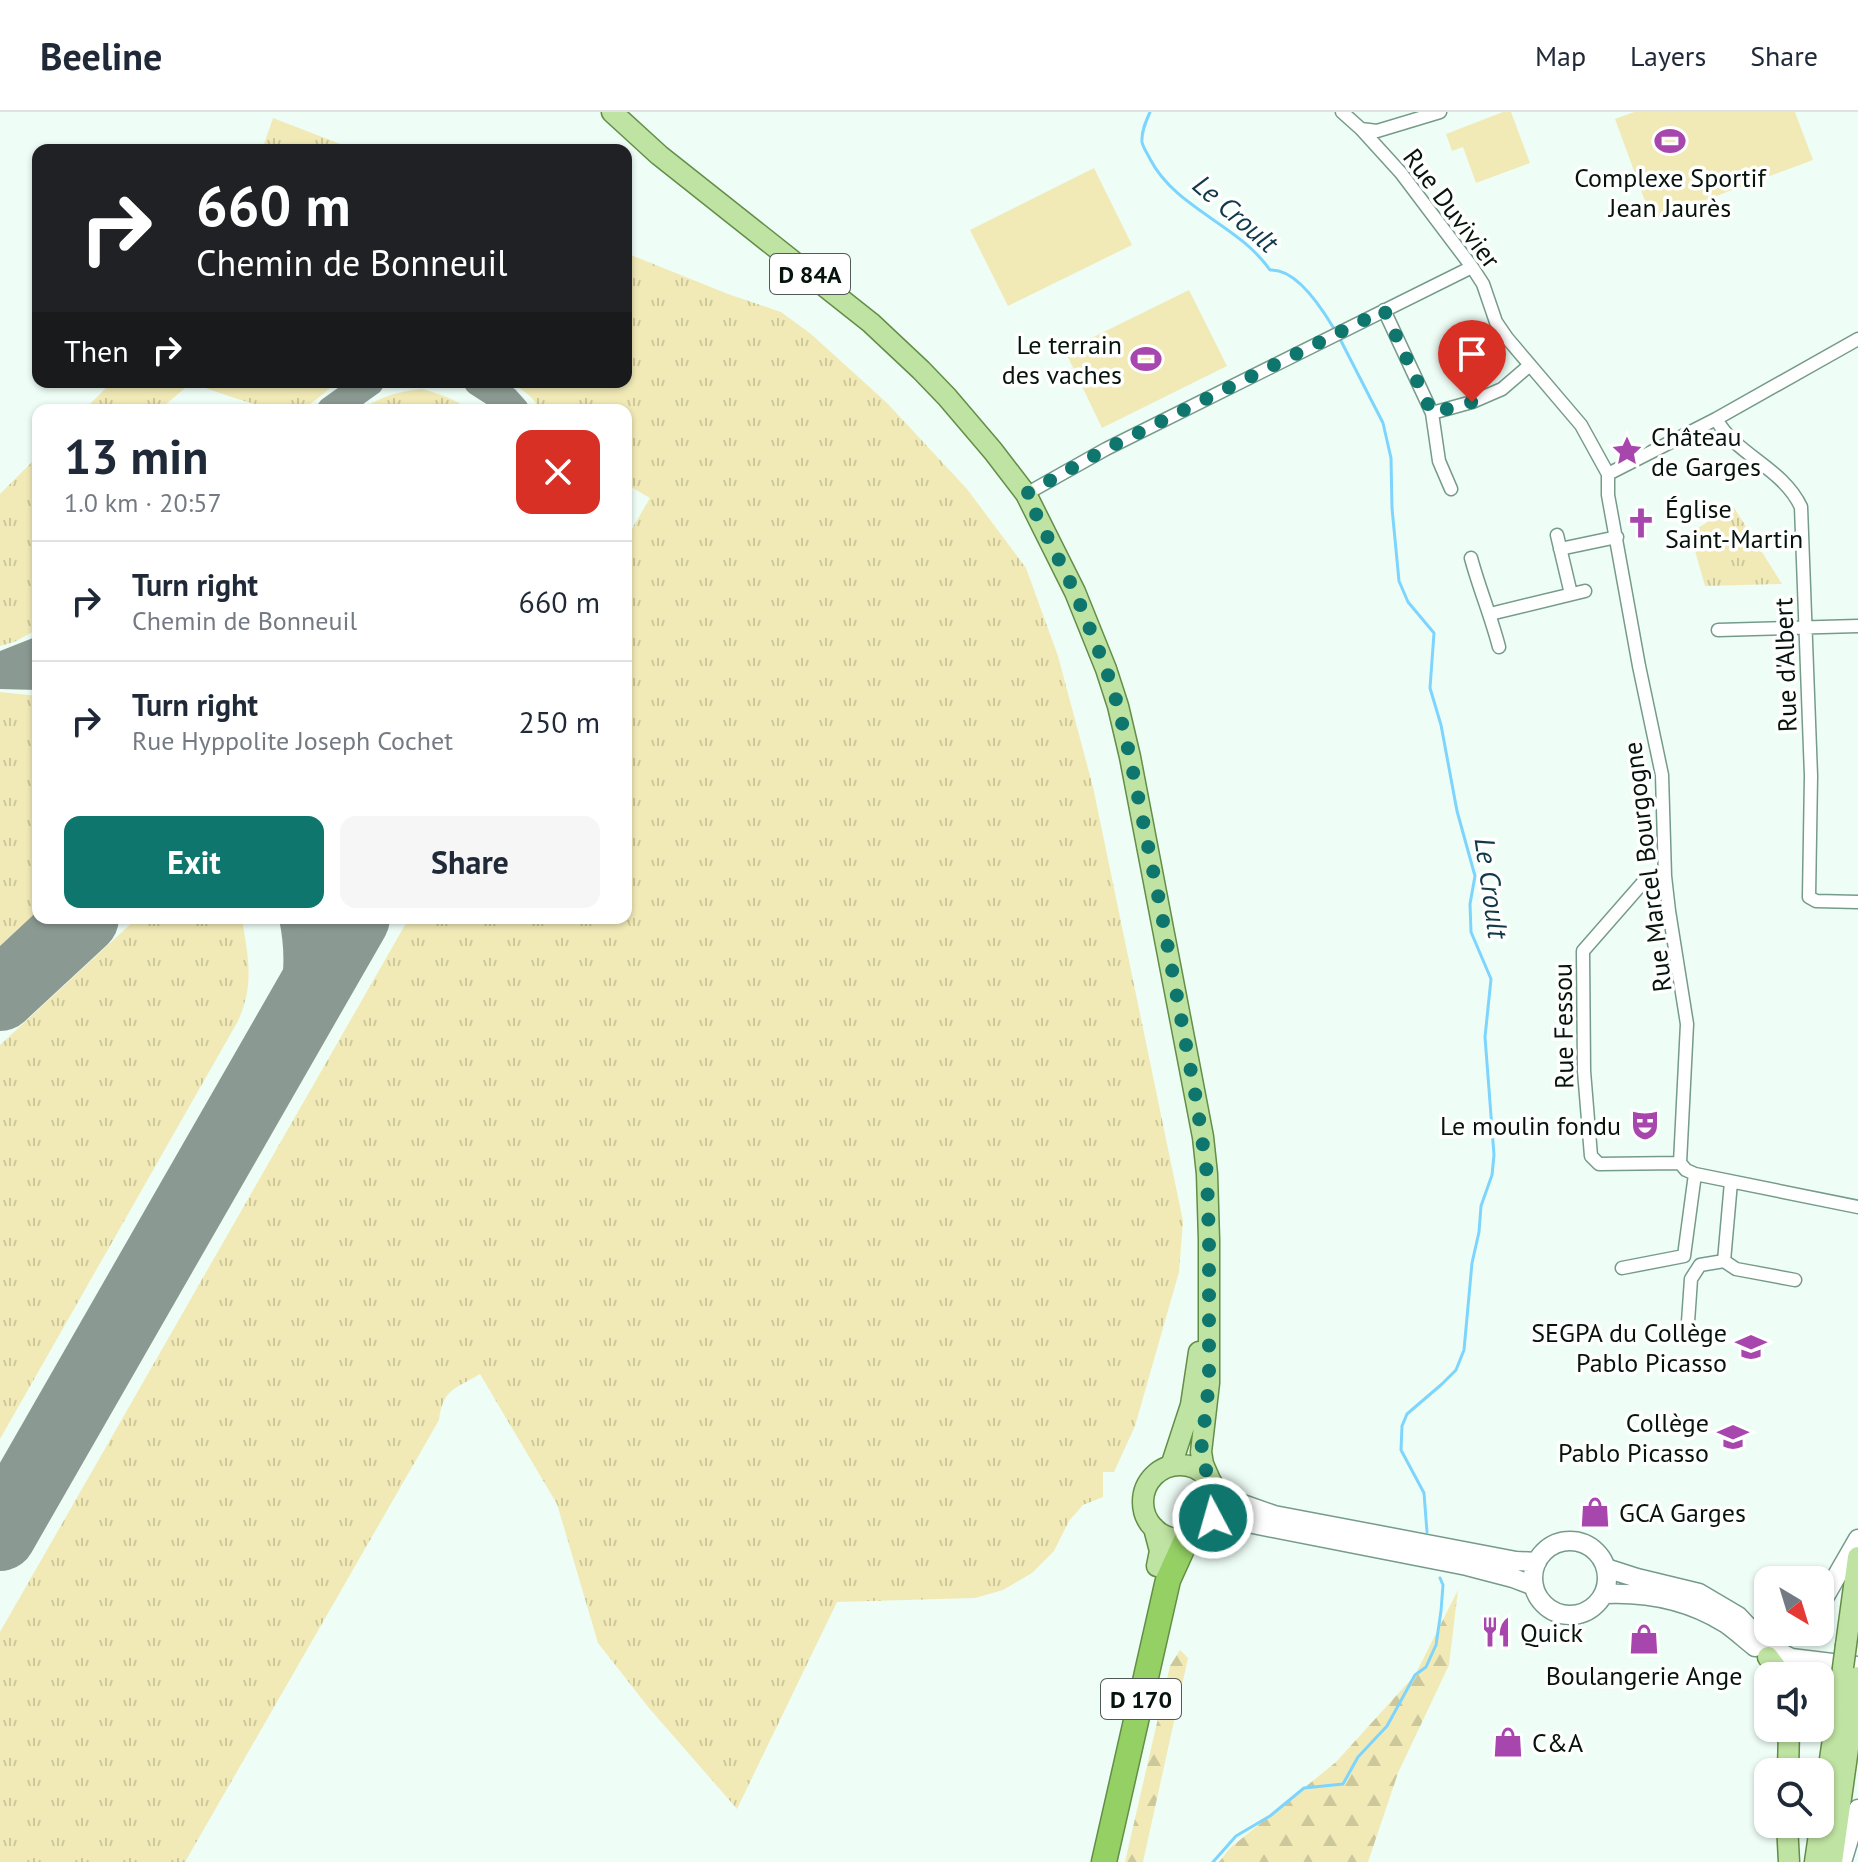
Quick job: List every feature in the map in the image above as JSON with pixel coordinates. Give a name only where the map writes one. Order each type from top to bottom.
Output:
[{"type":"highway","name":"D 170","points":[[1104,1862],[1168,1580],[1197,1532]]},
{"type":"highway","name":"D 170","points":[[1090,1862],[1157,1566]]},
{"type":"main road","name":"D 84A","points":[[612,112],[659,155],[871,323],[938,388],[1026,494],[1075,592],[1118,706],[1130,757],[1203,1137],[1209,1240],[1209,1383],[1201,1452],[1212,1485]]},
{"type":"main road","name":"D 84A","points":[[993,451],[1019,497],[1048,537]]},
{"type":"main road","name":"D 84A","points":[[1171,1466],[1191,1405],[1208,1296]]},
{"type":"main road","points":[[1534,1586],[1467,1566],[1248,1523],[1230,1521],[1175,1539],[1154,1528],[1143,1509],[1143,1498],[1146,1487],[1160,1470],[1182,1465],[1202,1472],[1212,1485],[1234,1501],[1274,1515],[1516,1561],[1537,1562]]},
{"type":"main road","points":[[1197,1532],[1216,1509],[1212,1485]]},
{"type":"main road","name":"D 170","points":[[1154,1528],[1160,1551],[1157,1566]]},
{"type":"main road","points":[[1834,1581],[1858,1539]]},
{"type":"main road","points":[[1581,1542],[1601,1557],[1606,1568],[1604,1594],[1593,1608],[1585,1612],[1567,1615],[1548,1609],[1534,1586],[1533,1574],[1537,1562],[1548,1548],[1558,1543],[1581,1542]]},
{"type":"main road","points":[[1832,1862],[1852,1688],[1846,1645],[1858,1557]]},
{"type":"main road","points":[[1606,1568],[1699,1593],[1738,1616],[1754,1620]]},
{"type":"main road","points":[[1604,1594],[1633,1593],[1680,1601],[1725,1623],[1768,1657],[1786,1667],[1852,1688]]},
{"type":"main road","points":[[1738,1616],[1772,1648],[1791,1658],[1858,1666]]},
{"type":"main road","points":[[1768,1657],[1772,1662]]},
{"type":"main road","points":[[1815,1862],[1852,1688]]},
{"type":"main road","points":[[1842,1862],[1858,1809]]},
{"type":"main road","points":[[1788,1838],[1789,1862]]},
{"type":"street","name":"Rue Duvivier","points":[[1342,112],[1401,173],[1472,267],[1483,284],[1496,322],[1581,425],[1608,474]]},
{"type":"street","points":[[1361,129],[1377,131],[1440,112]]},
{"type":"street","points":[[1026,494],[1106,449],[1472,267]]},
{"type":"street","points":[[1384,310],[1432,413],[1439,461],[1451,489]]},
{"type":"street","points":[[1608,474],[1716,419],[1858,339]]},
{"type":"street","points":[[1432,413],[1472,402],[1502,389],[1530,365]]},
{"type":"street","name":"Rue d'Albert","points":[[1716,419],[1723,432],[1782,479],[1795,493],[1801,507],[1811,776],[1809,897],[1816,901],[1858,902]]},
{"type":"street","name":"Rue Marcel Bourgogne","points":[[1608,474],[1608,495],[1662,775],[1665,876],[1687,1024],[1680,1163]]},
{"type":"street","points":[[1557,535],[1571,594]]},
{"type":"street","points":[[1560,549],[1617,537]]},
{"type":"street","points":[[1471,558],[1499,647]]},
{"type":"street","points":[[1490,614],[1585,591]]},
{"type":"street","points":[[1718,630],[1858,626]]},
{"type":"street","name":"Rue Fessou","points":[[1665,876],[1646,879],[1583,951],[1584,1071],[1591,1156],[1599,1164],[1680,1163]]},
{"type":"street","points":[[1680,1163],[1695,1174],[1858,1207]]},
{"type":"street","points":[[1622,1268],[1684,1256],[1695,1174]]},
{"type":"street","points":[[1724,1261],[1731,1182]]},
{"type":"street","points":[[1688,1322],[1691,1279],[1700,1265],[1724,1261],[1736,1269],[1795,1280]]},
{"type":"green space","points":[[1503,112],[1511,112],[1530,163],[1476,183],[1463,147],[1452,151],[1446,134]]},
{"type":"green space","points":[[1634,112],[1795,112],[1813,160],[1652,220],[1615,119]]},
{"type":"green space","points":[[273,118],[340,144],[264,144]]},
{"type":"green space","points":[[1094,168],[1132,245],[1008,306],[970,230]]},
{"type":"green space","points":[[632,255],[781,312],[811,334],[887,403],[967,489],[1026,568],[1058,656],[1093,787],[1183,1221],[1179,1272],[1135,1426],[1114,1472],[1103,1472],[1103,1497],[1083,1505],[1069,1521],[1054,1551],[1032,1573],[1003,1590],[975,1598],[837,1602],[737,1809],[649,1708],[598,1643],[557,1504],[480,1374],[447,1396],[439,1420],[185,1862],[0,1862],[0,1632],[406,924],[632,924],[632,529],[650,498],[632,488],[632,404],[537,404],[520,388],[632,388]]},
{"type":"green space","name":"Le terrain des vaches","points":[[1189,290],[1227,366],[1102,428],[1065,351]]},
{"type":"green space","points":[[106,388],[185,388],[166,404],[90,404]]},
{"type":"green space","points":[[205,388],[331,388],[310,404],[256,404]]},
{"type":"green space","points":[[422,389],[460,404],[371,404]]},
{"type":"green space","points":[[32,462],[32,632],[0,646],[0,494]]},
{"type":"green space","points":[[1733,506],[1782,584],[1705,586],[1690,533]]},
{"type":"green space","points":[[0,692],[32,695],[32,917],[0,946]]},
{"type":"green space","points":[[131,924],[243,924],[249,970],[247,994],[238,1021],[0,1439],[0,1045]]},
{"type":"green space","points":[[1458,1590],[1449,1665],[1398,1773],[1368,1862],[1219,1862],[1230,1848],[1336,1762],[1415,1675]]},
{"type":"green space","points":[[1180,1650],[1188,1658],[1143,1862],[1125,1862],[1170,1666]]},
{"type":"waterway","name":"Le Croult","points":[[1150,112],[1142,142],[1161,176],[1191,204],[1241,240],[1270,270],[1280,271],[1298,282],[1333,327]]},
{"type":"waterway","name":"Le Croult","points":[[1339,337],[1383,423],[1391,458],[1399,581],[1408,602],[1434,633],[1430,688],[1475,876],[1470,904],[1471,932],[1491,979],[1485,1037],[1494,1155],[1492,1175],[1481,1206],[1472,1263],[1464,1350],[1456,1370],[1407,1414],[1402,1426],[1401,1450],[1424,1493],[1427,1532]]},
{"type":"waterway","points":[[1213,1862],[1236,1836],[1270,1816],[1304,1788],[1343,1784],[1358,1757],[1387,1726],[1415,1675],[1426,1667],[1436,1645],[1443,1585],[1440,1578]]},
{"type":"taxiway","points":[[339,404],[362,388]]},
{"type":"taxiway","points":[[487,388],[510,404]]},
{"type":"taxiway","points":[[0,666],[32,653]]},
{"type":"taxiway","points":[[0,675],[32,676]]},
{"type":"taxiway","points":[[282,1044],[296,982],[294,924]]},
{"type":"taxiway","points":[[313,989],[320,954],[317,924]]},
{"type":"runway","points":[[0,995],[77,924]]},
{"type":"runway","points":[[0,1535],[351,924]]},
{"type":"place","name":"Complexe Sportif Jean Jaurès","points":[[1670,141]]},
{"type":"place","name":"Le terrain des vaches","points":[[1146,359]]},
{"type":"place","name":"Château de Garges","points":[[1627,451]]},
{"type":"place","name":"Église Saint-Martin","points":[[1641,523]]},
{"type":"place","name":"Le moulin fondu","points":[[1645,1125]]},
{"type":"place","name":"SEGPA du Collège Pablo Picasso","points":[[1751,1347]]},
{"type":"place","name":"Collège Pablo Picasso","points":[[1733,1437]]},
{"type":"place","name":"GCA Garges","points":[[1595,1512]]},
{"type":"place","name":"Quick","points":[[1496,1632]]},
{"type":"place","name":"Boulangerie Ange","points":[[1644,1639]]},
{"type":"place","name":"C&A","points":[[1508,1742]]},
{"type":"route","points":[[1213,1518],[1217,1499],[1201,1452],[1209,1383],[1209,1240],[1207,1174],[1197,1104],[1160,905],[1118,706],[1075,592],[1026,494],[1106,449],[1384,310],[1432,413],[1472,402]]}]
